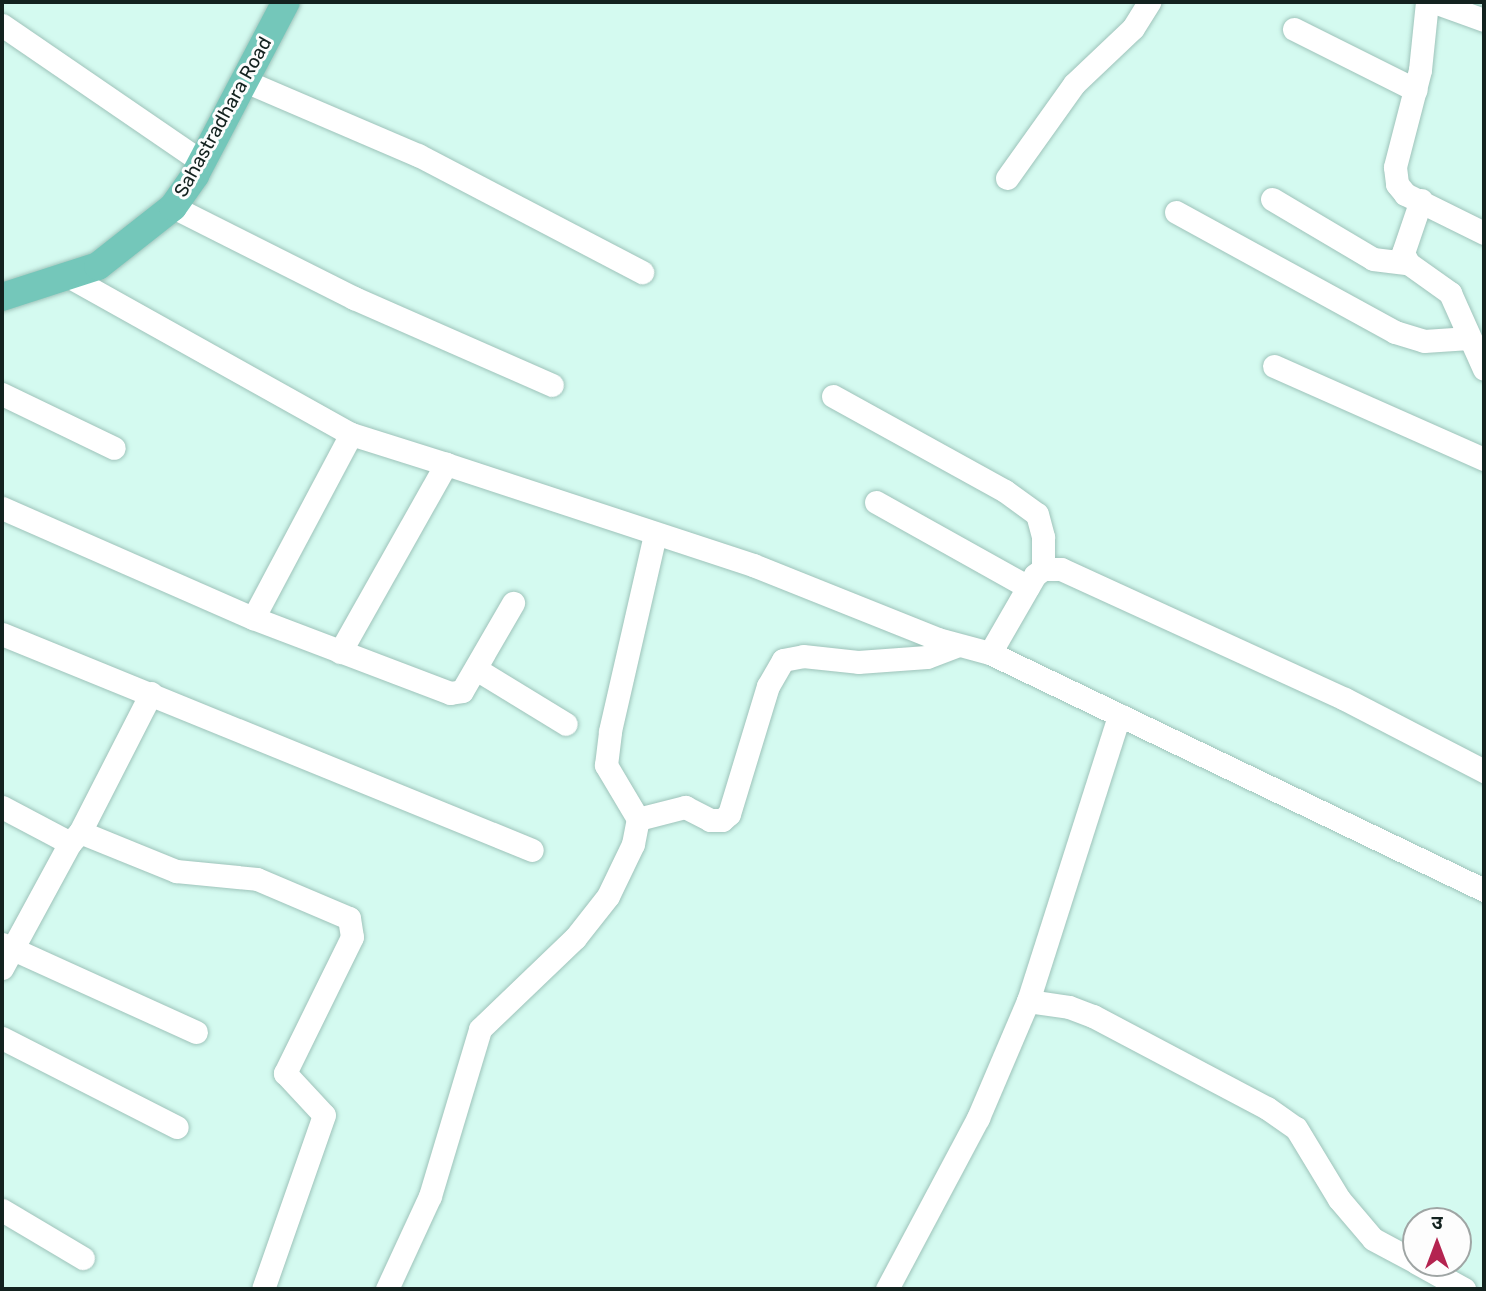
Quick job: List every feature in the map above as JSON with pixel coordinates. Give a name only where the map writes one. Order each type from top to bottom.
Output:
[{"type":"main road","name":"Sahastradhara Road","points":[[2,297],[98,266],[173,207],[202,162],[286,2]]},
{"type":"street","points":[[1007,178],[1074,84],[1133,28],[1149,2]]},
{"type":"street","points":[[1427,2],[1416,90],[1395,167],[1397,184],[1421,200],[1484,233]]},
{"type":"street","points":[[1434,2],[1484,20]]},
{"type":"street","points":[[2,25],[202,162]]},
{"type":"street","points":[[1294,29],[1416,90]]},
{"type":"street","points":[[245,81],[418,155],[642,272]]},
{"type":"street","points":[[1272,199],[1373,259],[1408,263],[1450,293],[1484,369]]},
{"type":"street","points":[[1408,263],[1404,242],[1421,200]]},
{"type":"street","points":[[173,207],[354,298],[552,385]]},
{"type":"street","points":[[1176,212],[1395,332],[1424,341],[1469,338]]},
{"type":"street","points":[[68,276],[351,435],[753,565],[958,645],[990,653],[1484,890]]},
{"type":"street","points":[[1274,366],[1484,458]]},
{"type":"street","points":[[2,394],[114,448]]},
{"type":"street","points":[[833,396],[1005,491],[1037,514],[1043,537],[1043,569]]},
{"type":"street","points":[[253,618],[351,435]]},
{"type":"street","points":[[340,652],[446,464]]},
{"type":"street","points":[[876,502],[1028,587]]},
{"type":"street","points":[[2,508],[253,618],[450,694],[462,691],[513,603]]},
{"type":"street","points":[[387,1289],[430,1196],[480,1028],[575,938],[608,895],[633,844],[638,819],[606,765],[610,731],[655,534]]},
{"type":"street","points":[[990,653],[1028,587],[1043,569],[1053,567],[1075,574],[1345,699],[1484,771]]},
{"type":"street","points":[[2,634],[532,850]]},
{"type":"street","points":[[638,819],[685,807],[710,820],[729,814],[768,686],[783,660],[803,656],[859,662],[927,657],[958,645]]},
{"type":"street","points":[[476,669],[566,724]]},
{"type":"street","points":[[151,693],[75,837],[5,954],[110,989],[197,1032]]},
{"type":"street","points":[[887,1289],[978,1118],[1028,1001],[1119,715]]},
{"type":"street","points":[[2,807],[75,837],[176,871],[239,876],[284,887],[340,911],[353,927],[352,937],[285,1073],[319,1108],[323,1123],[263,1289]]},
{"type":"street","points":[[1028,1001],[1069,1007],[1093,1016],[1267,1108],[1296,1128],[1339,1199],[1373,1239],[1402,1255]]},
{"type":"street","points":[[2,1038],[177,1127]]},
{"type":"street","points":[[2,1210],[83,1258]]},
{"type":"street","points":[[1442,1277],[1464,1289]]}]
